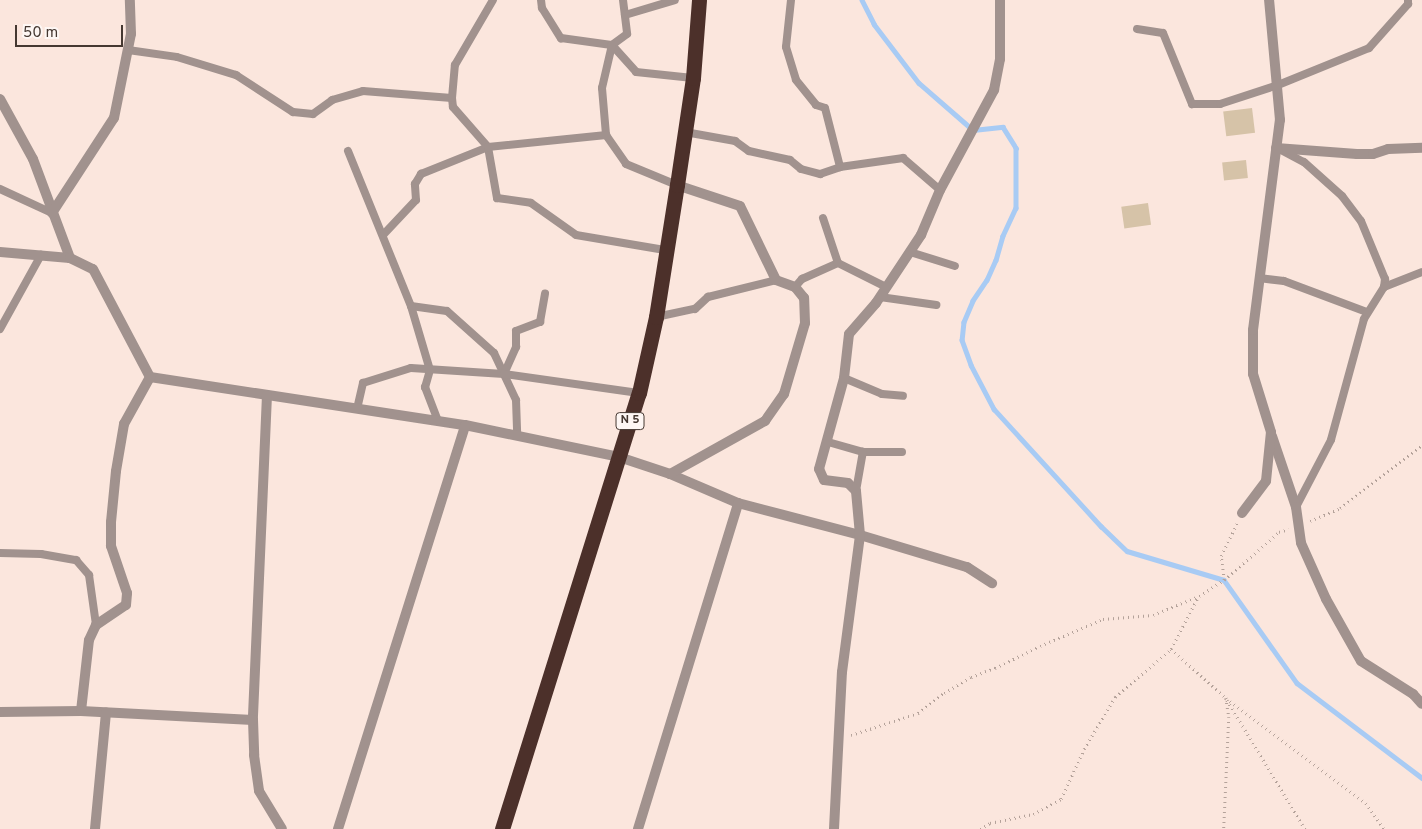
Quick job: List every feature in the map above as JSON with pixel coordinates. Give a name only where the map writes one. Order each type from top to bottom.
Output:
[{"type":"highway","name":"N 5","points":[[502,829],[639,393],[656,317],[665,250],[677,185],[693,78],[700,0]]},
{"type":"street","points":[[52,213],[114,118],[131,34],[130,0]]},
{"type":"street","points":[[834,829],[842,672],[860,535],[856,491],[848,483],[824,480],[820,469],[844,378],[849,334],[880,297],[921,235],[940,190],[994,90],[1000,58],[1000,0]]},
{"type":"street","points":[[1269,0],[1280,120],[1253,330],[1253,374],[1296,507],[1301,543],[1326,599],[1361,661],[1413,694],[1422,704]]},
{"type":"street","points":[[0,99],[33,159],[70,258]]},
{"type":"street","points":[[1276,148],[1357,154],[1373,154],[1388,149],[1422,148]]},
{"type":"street","points":[[670,474],[766,421],[784,394],[805,323],[804,298],[795,287],[776,280],[740,206],[677,185]]},
{"type":"street","points":[[0,252],[70,258],[93,269],[150,377]]},
{"type":"street","points":[[150,377],[465,425],[619,458],[670,474],[738,503],[860,535],[967,567],[992,583]]},
{"type":"street","points":[[81,711],[89,640],[96,625],[126,605],[127,594],[112,546],[111,522],[116,471],[124,424],[150,377]]},
{"type":"street","points":[[267,395],[253,720],[254,755],[259,791],[282,829]]},
{"type":"street","points":[[338,829],[465,425]]},
{"type":"street","points":[[1242,512],[1266,481],[1271,432]]},
{"type":"street","points":[[638,829],[738,503]]},
{"type":"street","points":[[0,712],[81,711],[253,720]]},
{"type":"street","points":[[95,829],[106,713]]},
{"type":"lane","points":[[494,0],[455,65],[452,98],[453,108],[488,147],[497,198],[531,203],[576,235],[665,250]]},
{"type":"lane","points":[[541,0],[542,8],[561,38],[612,44],[636,72],[693,78]]},
{"type":"lane","points":[[623,0],[626,34],[612,44],[602,88],[606,135],[626,164],[677,185]]},
{"type":"lane","points":[[625,15],[675,0]]},
{"type":"lane","points":[[791,0],[786,47],[796,80],[816,105],[824,108],[840,167]]},
{"type":"lane","points":[[1137,29],[1163,33],[1192,104],[1220,104],[1278,84],[1369,48],[1408,4],[1408,0]]},
{"type":"lane","points":[[128,50],[177,57],[236,75],[293,112],[313,114],[332,100],[363,91],[452,98]]},
{"type":"lane","points":[[685,132],[735,141],[749,151],[790,160],[801,169],[820,174],[840,167],[904,158],[940,190]]},
{"type":"lane","points":[[383,236],[416,200],[415,184],[421,174],[488,147],[606,135]]},
{"type":"lane","points":[[1276,148],[1304,162],[1342,196],[1361,221],[1385,279],[1384,287],[1364,319],[1331,440],[1296,507]]},
{"type":"lane","points":[[348,152],[411,306],[430,370],[425,387],[438,421]]},
{"type":"lane","points":[[0,189],[52,213]]},
{"type":"lane","points":[[823,218],[838,263],[886,288]]},
{"type":"lane","points":[[910,252],[955,266]]},
{"type":"lane","points":[[0,329],[41,255]]},
{"type":"lane","points":[[795,287],[802,279],[838,263]]},
{"type":"lane","points":[[1384,287],[1422,272]]},
{"type":"lane","points":[[1259,278],[1284,281],[1367,312]]},
{"type":"lane","points":[[656,317],[695,309],[708,297],[776,280]]},
{"type":"lane","points":[[504,374],[516,347],[516,331],[540,322],[545,293]]},
{"type":"lane","points":[[880,297],[936,304]]},
{"type":"lane","points":[[411,306],[447,311],[494,353],[516,400],[517,435]]},
{"type":"lane","points":[[357,409],[363,383],[411,368],[504,374],[639,393]]},
{"type":"lane","points":[[844,378],[882,394],[903,396]]},
{"type":"lane","points":[[828,442],[863,452],[902,452]]},
{"type":"lane","points":[[856,491],[863,452]]},
{"type":"lane","points":[[0,553],[41,554],[76,560],[89,575],[96,625]]},
{"type":"path","points":[[839,739],[918,713],[944,693],[971,677],[1103,619],[1153,615],[1199,596],[1224,580],[1279,532],[1340,508],[1422,445]]},
{"type":"path","points":[[1224,580],[1222,556],[1242,512]]},
{"type":"path","points":[[980,829],[990,823],[1033,814],[1062,799],[1084,749],[1115,697],[1171,649],[1199,596]]},
{"type":"path","points":[[1171,649],[1226,698],[1366,802],[1384,829]]},
{"type":"path","points":[[1224,829],[1229,717],[1226,698]]},
{"type":"path","points":[[1226,698],[1305,829]]},
{"type":"building","points":[[1252,108],[1255,133],[1226,136],[1223,112]]},
{"type":"building","points":[[1246,160],[1248,178],[1224,180],[1222,163]]},
{"type":"building","points":[[1148,203],[1151,225],[1124,229],[1121,207]]},
{"type":"waterway","points":[[862,0],[874,24],[919,83],[973,130],[1003,127],[1016,148],[1016,208],[1003,236],[996,260],[987,280],[973,301],[964,322],[962,340],[971,365],[994,409],[1101,526],[1127,551],[1224,580],[1297,683],[1422,778]]}]
